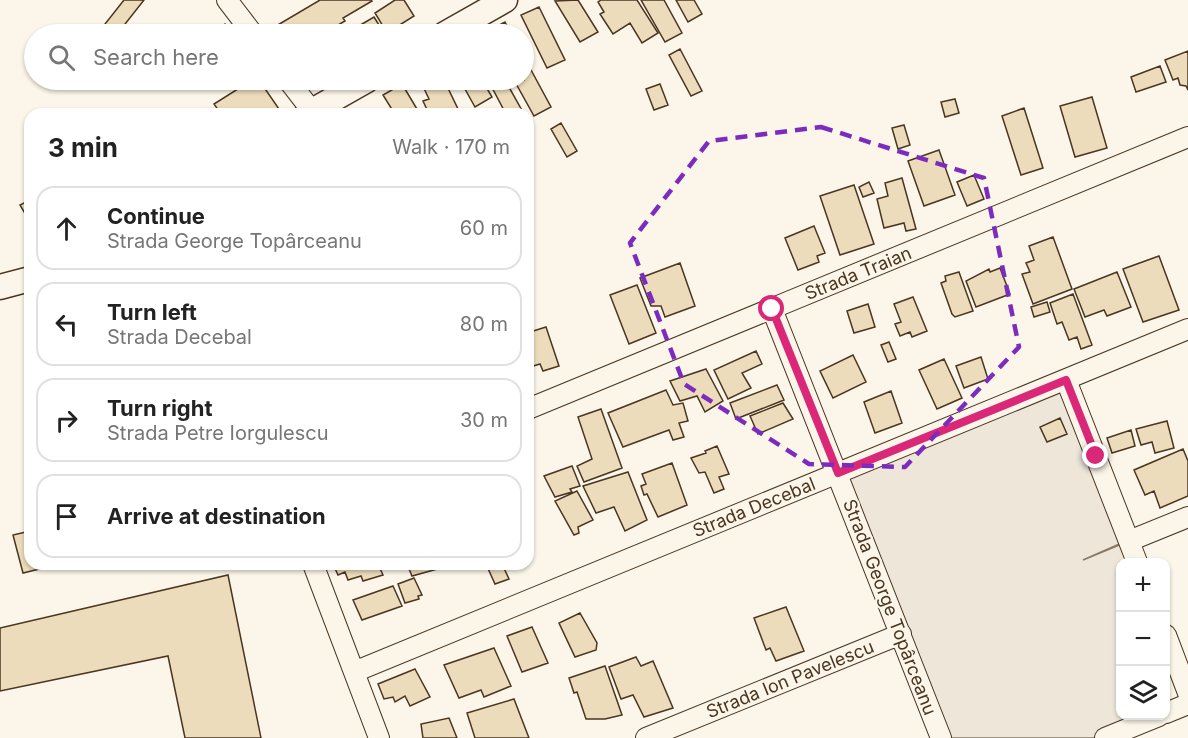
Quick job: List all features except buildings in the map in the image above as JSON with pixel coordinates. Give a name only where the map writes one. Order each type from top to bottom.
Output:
[{"type":"street","points":[[227,0],[246,24]]},
{"type":"street","points":[[463,24],[505,0]]},
{"type":"street","points":[[295,90],[306,108]]},
{"type":"street","points":[[316,108],[349,90]]},
{"type":"street","name":"Strada Traian","points":[[534,407],[1188,137]]},
{"type":"street","points":[[0,286],[24,280]]},
{"type":"street","name":"Strada George Topârceanu","points":[[772,309],[941,738]]},
{"type":"street","name":"Strada Decebal","points":[[354,672],[1188,329]]},
{"type":"street","points":[[1066,380],[1135,558]]},
{"type":"street","points":[[1129,541],[1188,517]]},
{"type":"street","points":[[315,570],[379,738]]},
{"type":"street","name":"Strada Ion Pavelescu","points":[[646,738],[901,634]]},
{"type":"street","points":[[1170,646],[1188,693]]},
{"type":"street","points":[[1170,711],[1188,704]]},
{"type":"street","points":[[1105,738],[1149,720]]},
{"type":"highlighted area","points":[[821,127],[984,178],[1019,347],[905,467],[809,464],[684,384],[630,243],[709,141]]},
{"type":"shaded area","points":[[1063,385],[1124,542],[1083,560],[1129,541],[1135,558],[1116,558],[1116,720],[1149,720],[1105,738],[941,738],[843,474]]},
{"type":"route","points":[[772,309],[838,473],[1066,380],[1096,456]]}]
